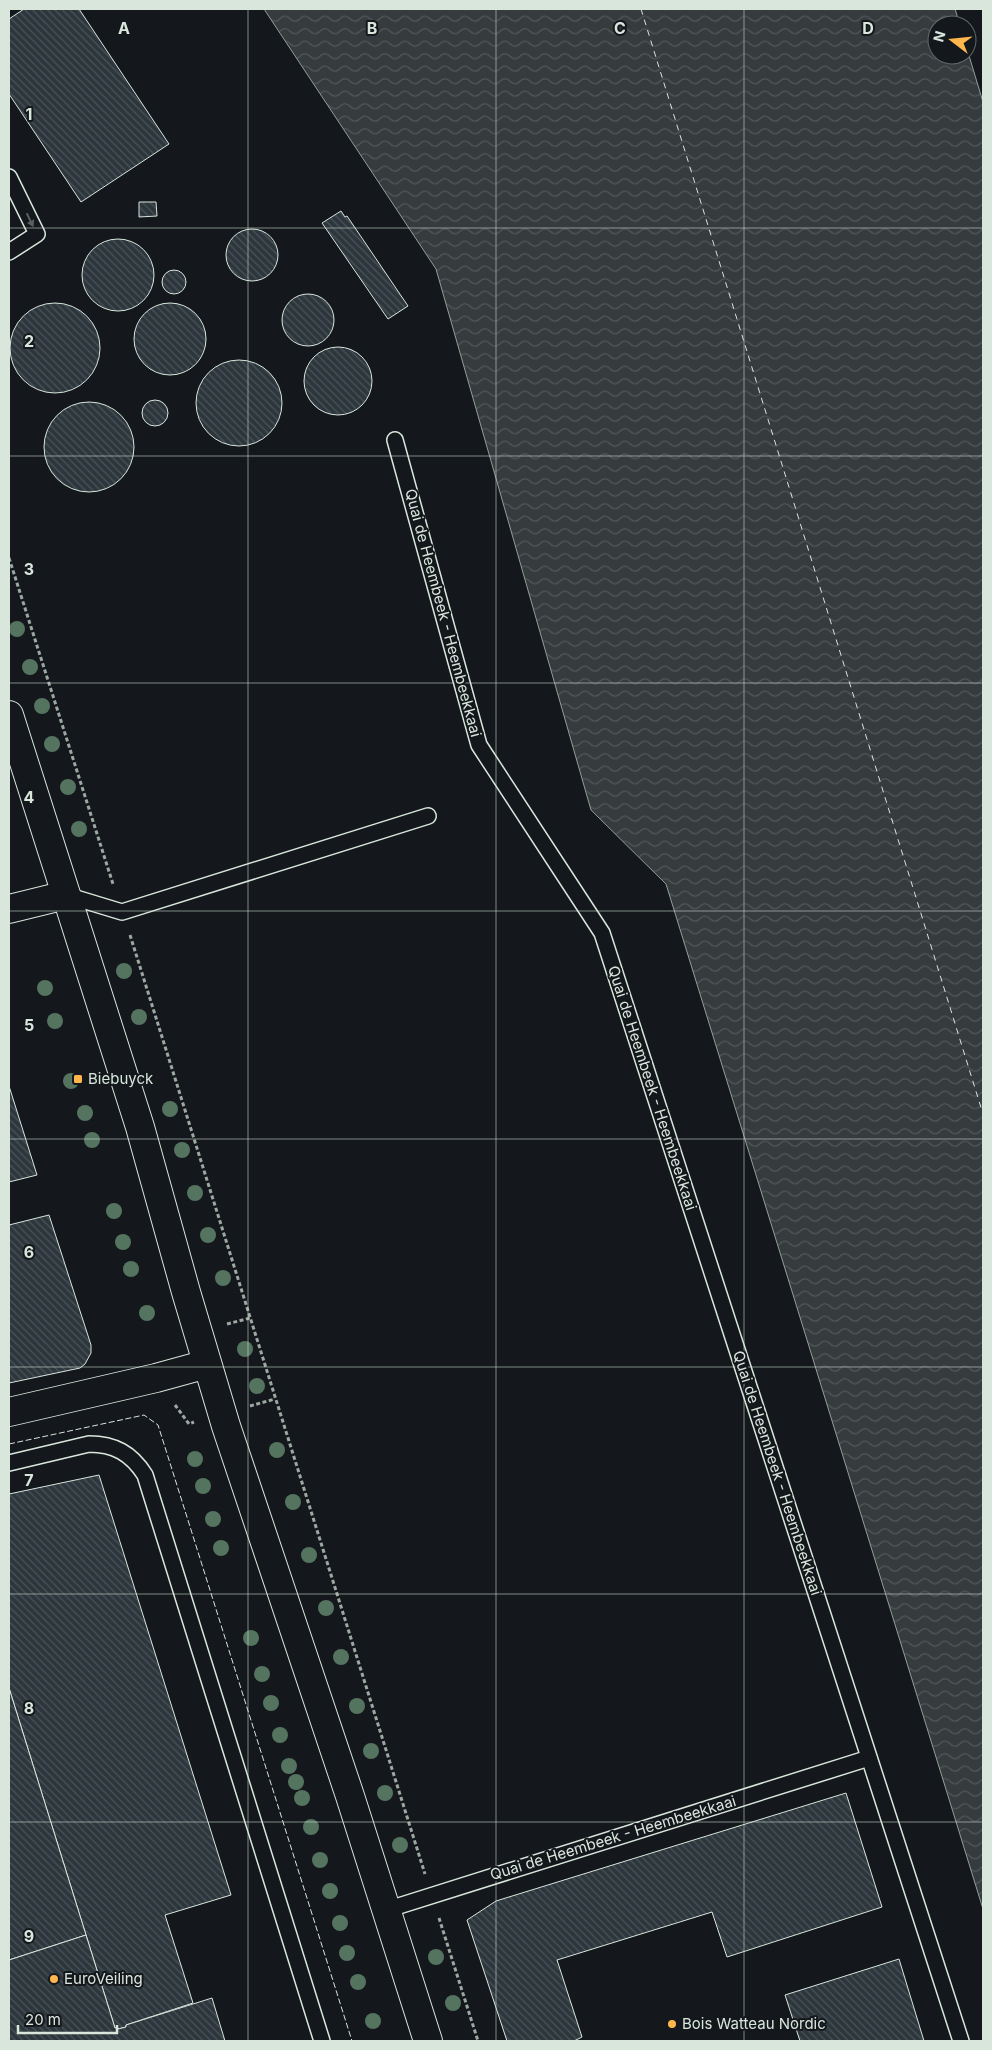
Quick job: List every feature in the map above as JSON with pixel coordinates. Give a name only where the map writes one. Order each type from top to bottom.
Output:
[{"type":"main road","points":[[9,715],[140,1127],[226,1426],[350,1796],[428,2041]]},
{"type":"main road","points":[[9,909],[66,895]]},
{"type":"main road","points":[[9,1412],[156,1378],[207,1364]]},
{"type":"lane","points":[[9,177],[37,234],[9,252]]},
{"type":"lane","name":"Quai de Heembeek - Heembeekkaai","points":[[395,440],[479,745],[602,933],[961,2041]]},
{"type":"lane","points":[[66,895],[122,912],[428,816]]},
{"type":"lane","points":[[9,1463],[89,1444],[101,1444],[124,1453],[136,1461],[145,1475],[322,2041]]},
{"type":"lane","name":"Quai de Heembeek - Heembeekkaai","points":[[386,1910],[869,1758]]},
{"type":"path","points":[[9,558],[478,2041]]},
{"type":"water","points":[[264,9],[955,9],[957,15],[927,15],[927,65],[972,65],[983,102],[983,1909],[666,884],[591,810],[436,269]]},
{"type":"building","points":[[24,9],[79,9],[169,144],[81,202],[9,94],[9,19]]},
{"type":"building","points":[[139,202],[156,202],[157,216],[139,217]]},
{"type":"building","points":[[341,211],[345,217],[347,216],[408,306],[388,319],[322,223]]},
{"type":"building","points":[[252,229],[262,231],[270,237],[276,245],[278,255],[276,265],[270,273],[262,279],[252,281],[242,279],[234,273],[228,265],[226,255],[228,245],[234,237],[242,231]]},
{"type":"building","points":[[118,239],[138,245],[148,255],[154,275],[148,295],[138,305],[118,311],[98,305],[88,295],[82,275],[88,255],[98,245]]},
{"type":"building","points":[[174,270],[183,273],[186,282],[183,291],[174,294],[165,291],[162,282],[165,273]]},
{"type":"building","points":[[308,294],[318,296],[326,302],[332,310],[334,320],[332,330],[326,338],[318,344],[308,346],[298,344],[290,338],[284,330],[282,320],[284,310],[290,302],[298,296]]},
{"type":"building","points":[[55,303],[72,307],[87,316],[96,331],[100,348],[96,365],[87,380],[72,389],[55,393],[38,389],[23,380],[14,365],[10,348],[14,331],[23,316],[38,307]]},
{"type":"building","points":[[170,303],[190,309],[200,319],[206,339],[200,359],[190,369],[170,375],[150,369],[140,359],[134,339],[140,319],[150,309]]},
{"type":"building","points":[[338,347],[351,350],[362,357],[369,368],[372,381],[369,394],[362,405],[351,412],[338,415],[325,412],[314,405],[307,394],[304,381],[307,368],[314,357],[325,350]]},
{"type":"building","points":[[239,360],[263,367],[275,379],[282,403],[275,427],[263,439],[239,446],[215,439],[203,427],[196,403],[203,379],[215,367]]},
{"type":"building","points":[[155,400],[164,404],[168,413],[164,422],[155,426],[146,422],[142,413],[146,404]]},
{"type":"building","points":[[89,402],[106,405],[121,415],[131,430],[134,447],[131,464],[121,479],[106,489],[89,492],[72,489],[57,479],[47,464],[44,447],[47,430],[57,415],[72,405]]},
{"type":"building","points":[[9,1086],[37,1175],[9,1182]]},
{"type":"building","points":[[49,1215],[91,1345],[91,1353],[85,1364],[80,1368],[9,1383],[9,1225]]},
{"type":"building","points":[[99,1475],[231,1895],[165,1915],[193,2003],[118,2029],[117,2027],[115,2028],[9,1688],[9,1494]]},
{"type":"building","points":[[9,1688],[86,1935],[9,1960]]},
{"type":"building","points":[[846,1793],[882,1907],[727,1957],[712,1912],[557,1960],[582,2037],[574,2041],[507,2041],[467,1920],[496,1901]]},
{"type":"building","name":"EuroVeiling","points":[[86,1935],[115,2028],[126,2027],[126,2025],[212,1998],[225,2041],[9,2041],[9,1960]]},
{"type":"building","points":[[899,1959],[924,2041],[800,2041],[785,1995]]},
{"type":"ferry route","points":[[641,9],[983,1114]]},
{"type":"fence","points":[[9,1444],[144,1415],[158,1425],[352,2041]]},
{"type":"place","name":"Biebuyck","points":[[78,1079]]},
{"type":"place","name":"EuroVeiling","points":[[54,1979]]},
{"type":"place","name":"Bois Watteau Nordic","points":[[672,2024]]}]
